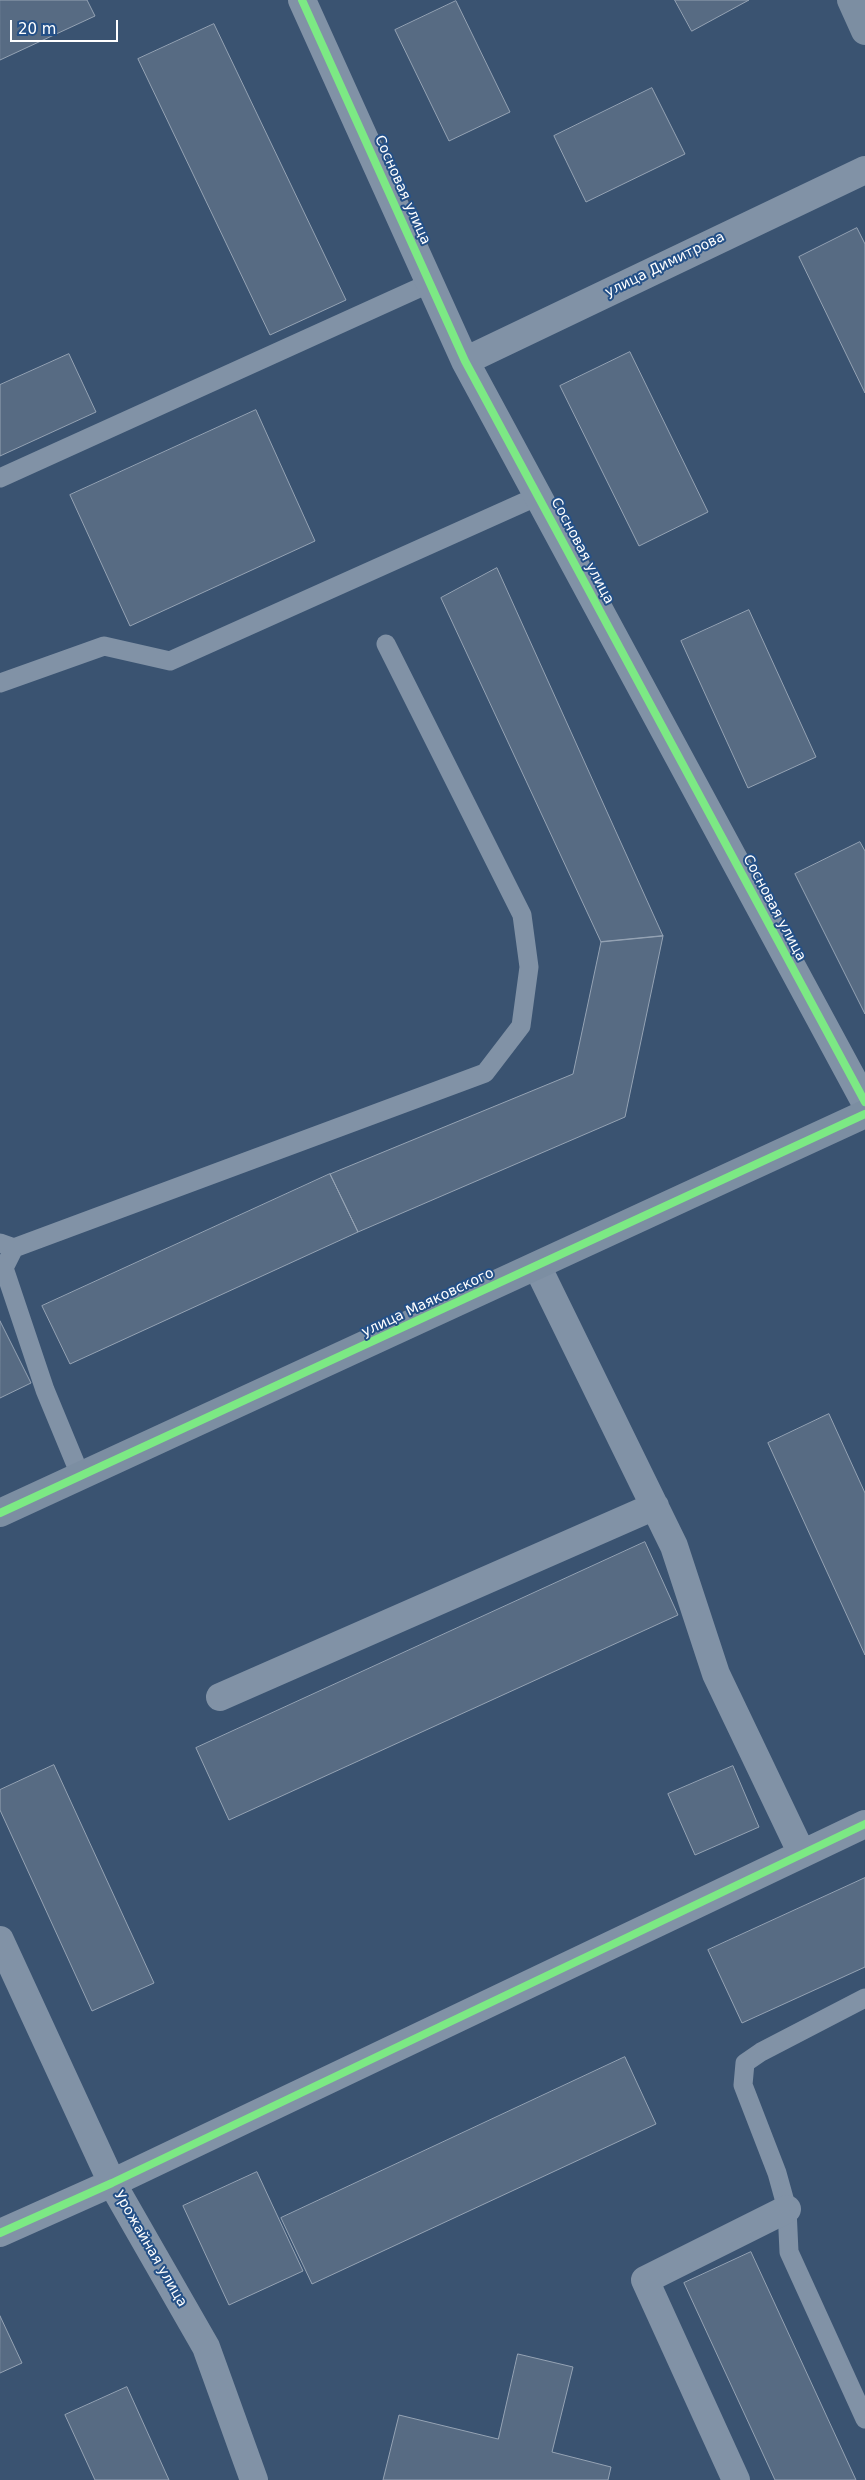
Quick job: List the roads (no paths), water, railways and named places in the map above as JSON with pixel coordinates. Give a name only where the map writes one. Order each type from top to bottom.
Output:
[{"type":"street","name":"Сосновая улица","points":[[302,0],[465,361],[865,1102]]},
{"type":"street","points":[[851,0],[865,31]]},
{"type":"street","name":"улица Димитрова","points":[[465,361],[865,170]]},
{"type":"street","name":"улица Маяковского","points":[[0,1514],[865,1114]]},
{"type":"street","points":[[537,1266],[674,1546],[716,1674],[802,1854]]},
{"type":"street","points":[[220,1697],[655,1506]]},
{"type":"street","points":[[0,2233],[112,2183],[865,1824]]},
{"type":"street","name":"Урожайная улица","points":[[0,1940],[112,2183],[206,2347],[254,2480]]},
{"type":"street","points":[[736,2480],[645,2280],[787,2209]]},
{"type":"lane","points":[[0,478],[430,283]]},
{"type":"lane","points":[[0,684],[104,646],[170,661],[538,496]]},
{"type":"lane","points":[[81,1477],[44,1390],[4,1268],[7,1246],[485,1073],[521,1026],[529,967],[522,915],[386,644]]},
{"type":"lane","points":[[865,1998],[761,2052],[745,2063],[743,2086],[778,2173],[787,2209],[790,2252],[865,2419]]}]
